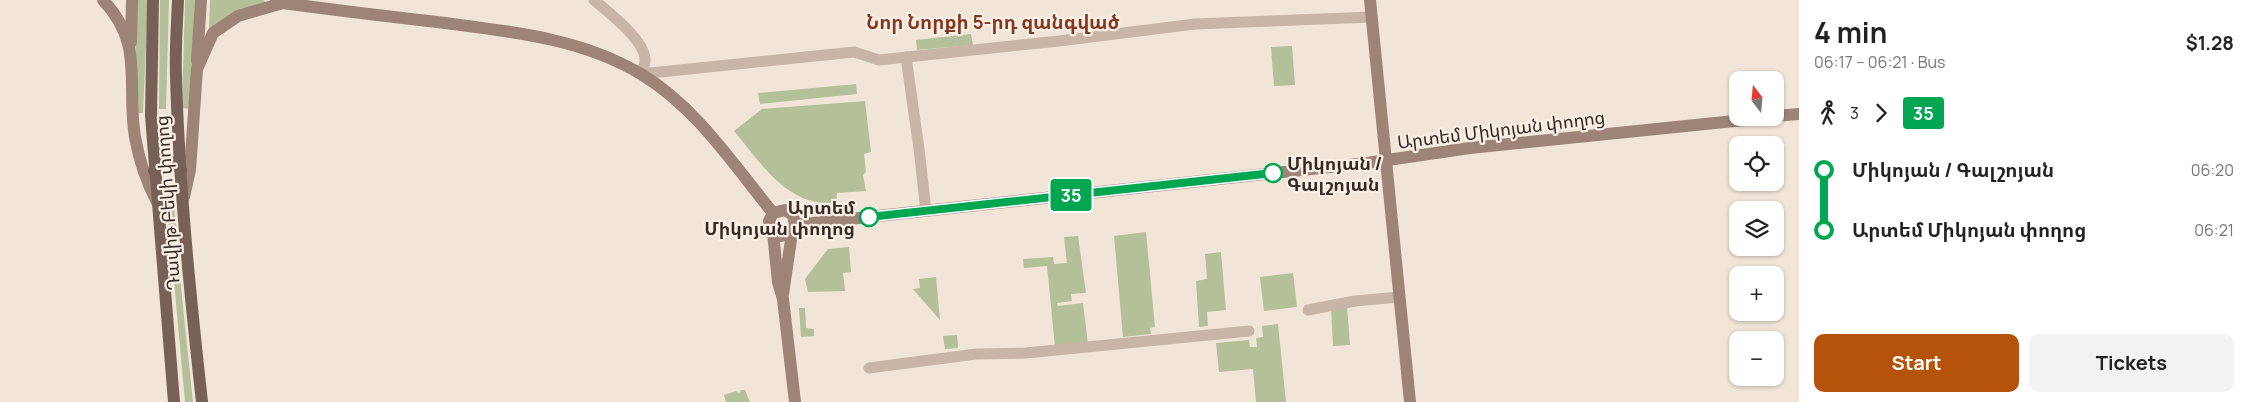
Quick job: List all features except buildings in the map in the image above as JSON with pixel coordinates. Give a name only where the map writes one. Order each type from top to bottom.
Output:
[{"type":"main road","points":[[103,0],[116,13],[130,48]]},
{"type":"main road","points":[[132,0],[130,48],[134,136],[146,181],[157,202]]},
{"type":"main road","name":"Դավիթ Բեկի փողոց","points":[[154,0],[151,78],[154,172],[174,402]]},
{"type":"main road","name":"Դավիթ Բեկի փողոց","points":[[178,0],[176,75],[181,170],[202,402]]},
{"type":"main road","points":[[183,200],[190,170],[201,0]]},
{"type":"main road","points":[[1370,0],[1410,402]]},
{"type":"main road","points":[[197,69],[213,33],[238,16],[280,2],[508,31],[553,39],[600,54],[641,74],[680,104],[711,136],[773,213]]},
{"type":"main road","points":[[1784,115],[1799,114]]},
{"type":"main road","name":"Արտեմ Միկոյան փողոց","points":[[794,229],[926,211],[1385,160],[1470,148],[1729,122]]},
{"type":"main road","points":[[154,172],[160,164],[168,161],[175,163],[181,170]]},
{"type":"main road","points":[[783,299],[794,229],[793,215],[790,211],[781,210],[773,213],[769,221],[773,233],[778,282],[783,299],[795,402]]},
{"type":"main road","points":[[773,233],[781,236],[794,229]]},
{"type":"street","points":[[594,0],[632,34],[640,46],[646,58],[641,74],[854,52],[879,60],[1195,24],[1372,17]]},
{"type":"street","points":[[906,57],[926,211]]},
{"type":"street","points":[[1308,310],[1354,301],[1399,297]]},
{"type":"street","points":[[869,368],[976,354],[1026,353],[1249,331]]},
{"type":"green space","points":[[137,0],[148,0],[143,113],[137,113],[135,53]]},
{"type":"green space","points":[[160,0],[169,0],[166,109],[159,109]]},
{"type":"green space","points":[[185,0],[195,0],[190,109],[182,108]]},
{"type":"green space","points":[[210,0],[263,0],[266,2],[209,29]]},
{"type":"green space","points":[[971,34],[973,45],[917,50],[916,40]]},
{"type":"green space","points":[[1292,46],[1295,85],[1274,86],[1271,47]]},
{"type":"green space","points":[[856,84],[857,94],[760,104],[758,93]]},
{"type":"green space","points":[[865,101],[871,152],[864,154],[866,172],[863,175],[866,191],[837,193],[836,203],[819,202],[803,198],[790,191],[777,181],[734,131],[762,109]]},
{"type":"green space","points":[[166,178],[171,178],[172,183],[193,402],[185,402]]},
{"type":"green space","points":[[1146,232],[1155,327],[1150,328],[1151,334],[1123,337],[1114,236]]},
{"type":"green space","points":[[1078,236],[1086,293],[1071,294],[1072,301],[1057,303],[1058,306],[1083,303],[1088,344],[1055,347],[1047,266],[1024,268],[1023,259],[1053,257],[1054,264],[1067,263],[1064,237]]},
{"type":"green space","points":[[849,247],[851,272],[843,273],[845,291],[808,292],[805,279],[828,249]]},
{"type":"green space","points":[[1221,252],[1226,310],[1207,312],[1208,326],[1199,327],[1196,281],[1207,279],[1205,254]]},
{"type":"green space","points":[[1293,273],[1297,307],[1264,311],[1260,277]]},
{"type":"green space","points":[[936,277],[940,320],[913,289],[920,288],[919,279]]},
{"type":"green space","points":[[1347,306],[1350,345],[1333,346],[1331,307]]},
{"type":"green space","points":[[799,308],[805,308],[806,328],[814,329],[814,336],[801,337]]},
{"type":"green space","points":[[1278,324],[1286,402],[1256,402],[1253,369],[1219,372],[1216,343],[1249,340],[1250,347],[1257,347],[1256,338],[1263,337],[1262,326]]},
{"type":"green space","points":[[957,335],[958,348],[945,349],[943,336]]},
{"type":"green space","points":[[741,390],[745,390],[750,402],[726,402],[724,395],[736,391],[739,393]]},
{"type":"bus line","name":"35","points":[[869,217],[1273,173]]},
{"type":"place","name":"Միկոյան / Գալշոյան","points":[[1273,173]]},
{"type":"place","name":"Արտեմ Միկոյան փողոց","points":[[869,217]]},
{"type":"district","name":"Նոր Նորքի 5-րդ զանգված","points":[[993,22]]}]
